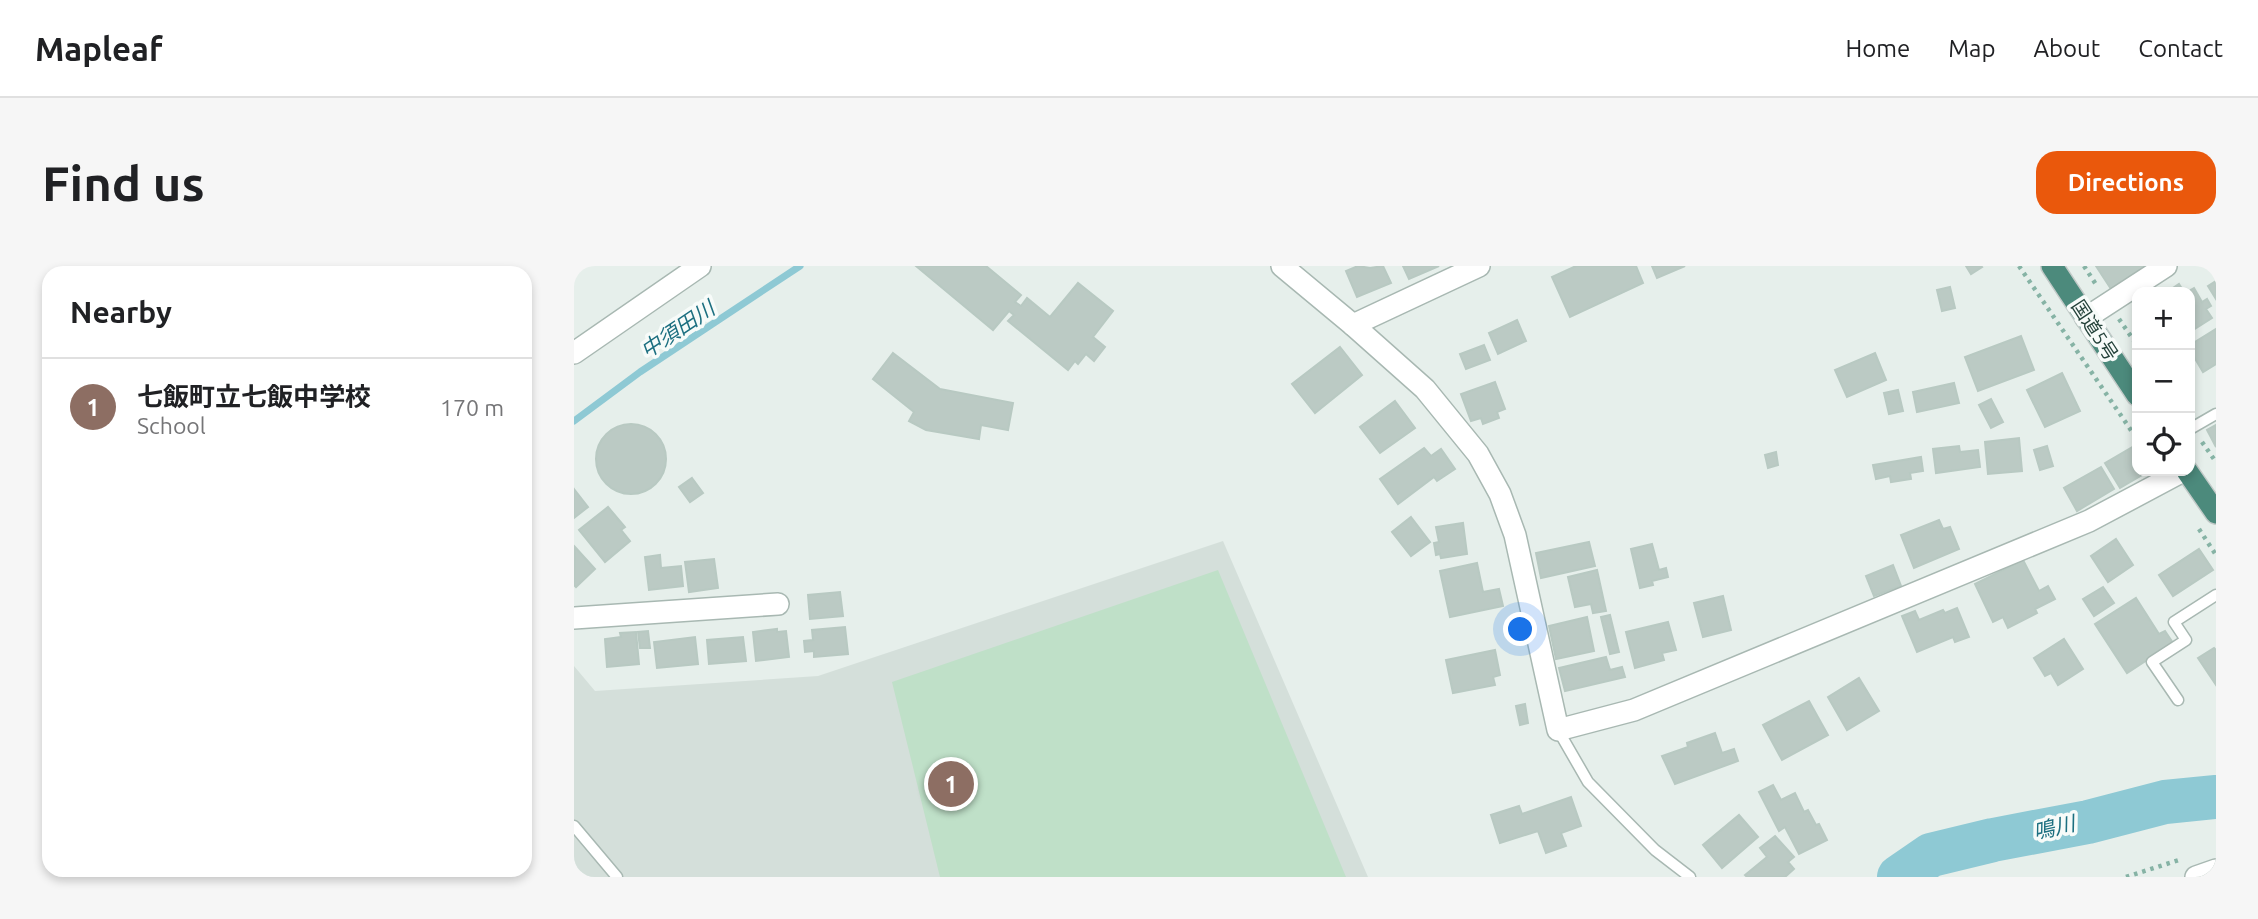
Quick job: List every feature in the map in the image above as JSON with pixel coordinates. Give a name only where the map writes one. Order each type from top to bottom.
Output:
[{"type":"highway","name":"国道5号","points":[[2052,266],[2132,387]]},
{"type":"highway","points":[[2189,476],[2216,513]]},
{"type":"street","points":[[574,353],[700,266]]},
{"type":"street","points":[[1353,325],[1479,266]]},
{"type":"street","points":[[2086,318],[2166,266]]},
{"type":"street","points":[[1289,268],[1425,389],[1478,454],[1500,494],[1515,535],[1559,730],[1634,710],[2089,521],[2175,476]]},
{"type":"street","points":[[574,618],[778,604]]},
{"type":"street","points":[[2193,867],[2216,870]]},
{"type":"lane","points":[[2195,426],[2216,414]]},
{"type":"lane","points":[[2178,700],[2152,662],[2186,640],[2174,622],[2216,595]]},
{"type":"lane","points":[[1559,730],[1588,782],[1655,850],[1690,877]]},
{"type":"lane","points":[[574,827],[617,877]]},
{"type":"path","points":[[2019,266],[2132,432]]},
{"type":"path","points":[[2126,877],[2193,867]]},
{"type":"shaded area","points":[[1223,541],[1368,877],[574,877],[574,666],[595,691],[818,676]]},
{"type":"green space","points":[[1218,570],[1346,877],[940,877],[892,682]]},
{"type":"building","points":[[916,266],[986,266],[1021,295],[1015,302],[1021,306],[1027,298],[1050,317],[1078,283],[1113,311],[1093,337],[1105,347],[1094,361],[1086,354],[1078,364],[1075,361],[1068,370],[1008,321],[1014,315],[1009,311],[993,330]]},
{"type":"building","points":[[1358,266],[1383,266],[1391,283],[1357,297],[1346,271]]},
{"type":"building","points":[[1403,266],[1439,266],[1409,279]]},
{"type":"building","points":[[1576,266],[1636,266],[1643,283],[1570,317],[1552,277]]},
{"type":"building","points":[[1652,266],[1685,266],[1657,278]]},
{"type":"building","points":[[1966,266],[1981,266],[1982,267],[1971,274]]},
{"type":"building","points":[[2096,266],[2154,266],[2111,289]]},
{"type":"building","points":[[2216,281],[2216,299],[2208,286]]},
{"type":"building","points":[[1950,287],[1955,308],[1942,311],[1937,290]]},
{"type":"building","points":[[2195,290],[2202,302],[2207,299],[2211,306],[2206,309],[2212,318],[2195,329]]},
{"type":"building","points":[[1517,320],[1526,341],[1498,354],[1489,333]]},
{"type":"building","points":[[2216,329],[2216,364],[2203,372],[2195,358],[2195,342]]},
{"type":"building","points":[[2021,336],[2034,370],[1978,391],[1965,357]]},
{"type":"building","points":[[1484,345],[1490,360],[1466,369],[1460,354]]},
{"type":"building","points":[[1340,347],[1362,375],[1315,413],[1292,384]]},
{"type":"building","points":[[893,353],[940,389],[1013,403],[1008,430],[981,425],[979,439],[926,430],[909,421],[914,412],[873,379]]},
{"type":"building","points":[[1875,353],[1886,380],[1847,397],[1835,370]]},
{"type":"building","points":[[2062,373],[2080,411],[2045,427],[2027,390]]},
{"type":"building","points":[[1495,382],[1505,409],[1497,412],[1499,418],[1483,424],[1481,418],[1471,421],[1461,394]]},
{"type":"building","points":[[1954,383],[1959,403],[1917,412],[1913,392]]},
{"type":"building","points":[[1898,390],[1903,411],[1889,414],[1884,393]]},
{"type":"building","points":[[1991,399],[2003,422],[1991,428],[1979,405]]},
{"type":"building","points":[[1395,401],[1415,428],[1380,453],[1360,427]]},
{"type":"building","points":[[631,424],[656,434],[666,459],[656,484],[631,494],[606,484],[596,459],[606,434]]},
{"type":"building","points":[[2216,425],[2216,447],[2207,430]]},
{"type":"building","points":[[2019,438],[2022,471],[1988,474],[1985,442]]},
{"type":"building","points":[[1959,446],[1960,452],[1978,450],[1980,467],[1936,473],[1933,449]]},
{"type":"building","points":[[2047,446],[2053,466],[2040,470],[2034,450]]},
{"type":"building","points":[[2132,447],[2132,476],[2140,476],[2120,488],[2105,463]]},
{"type":"building","points":[[1424,448],[1431,456],[1441,449],[1455,469],[1437,481],[1434,477],[1398,504],[1380,479]]},
{"type":"building","points":[[1776,452],[1778,465],[1768,468],[1765,455]]},
{"type":"building","points":[[1921,457],[1923,471],[1910,473],[1911,479],[1891,482],[1890,476],[1876,479],[1873,465]]},
{"type":"building","points":[[2101,467],[2114,489],[2077,511],[2064,488]]},
{"type":"building","points":[[692,478],[703,493],[690,502],[679,487]]},
{"type":"building","points":[[574,489],[588,507],[574,518]]},
{"type":"building","points":[[608,507],[625,527],[621,530],[630,541],[605,562],[579,530]]},
{"type":"building","points":[[1411,517],[1430,542],[1411,556],[1392,532]]},
{"type":"building","points":[[1939,520],[1943,529],[1950,527],[1959,549],[1914,568],[1901,535]]},
{"type":"building","points":[[1463,523],[1467,554],[1441,558],[1440,554],[1436,555],[1434,543],[1439,542],[1436,527]]},
{"type":"building","points":[[2116,539],[2133,565],[2108,582],[2091,556]]},
{"type":"building","points":[[1589,542],[1595,566],[1541,578],[1536,553]]},
{"type":"building","points":[[1652,544],[1659,570],[1666,568],[1668,577],[1652,581],[1653,585],[1640,588],[1631,549]]},
{"type":"building","points":[[575,547],[595,569],[576,587],[574,585]]},
{"type":"building","points":[[2199,549],[2213,570],[2173,596],[2159,575]]},
{"type":"building","points":[[660,555],[661,568],[681,566],[683,586],[649,590],[645,557]]},
{"type":"building","points":[[714,559],[718,588],[689,592],[685,562]]},
{"type":"building","points":[[2023,560],[2039,591],[2048,586],[2055,599],[2035,609],[2037,613],[2008,628],[2003,617],[1993,622],[1975,584]]},
{"type":"building","points":[[1477,563],[1483,592],[1499,589],[1503,606],[1450,617],[1440,571]]},
{"type":"building","points":[[1893,565],[1901,586],[1874,596],[1866,576]]},
{"type":"building","points":[[1597,570],[1606,611],[1593,613],[1591,604],[1575,607],[1568,577]]},
{"type":"building","points":[[2103,587],[2114,603],[2094,616],[2083,599]]},
{"type":"building","points":[[840,592],[843,616],[810,619],[808,595]]},
{"type":"building","points":[[1723,596],[1731,630],[1703,637],[1694,603]]},
{"type":"building","points":[[2136,598],[2159,634],[2165,631],[2173,643],[2127,673],[2095,624]]},
{"type":"building","points":[[1957,608],[1969,637],[1955,642],[1953,637],[1917,652],[1902,616],[1915,611],[1919,620],[1943,610],[1945,613]]},
{"type":"building","points":[[1610,615],[1619,652],[1610,654],[1601,617]]},
{"type":"building","points":[[1587,617],[1594,651],[1556,659],[1549,626]]},
{"type":"building","points":[[1668,622],[1676,650],[1662,653],[1664,660],[1635,668],[1626,632]]},
{"type":"building","points":[[845,627],[848,654],[814,657],[814,651],[805,652],[804,641],[813,640],[812,630]]},
{"type":"building","points":[[777,629],[777,632],[786,631],[789,657],[756,661],[753,632]]},
{"type":"building","points":[[648,631],[650,648],[640,648],[638,632]]},
{"type":"building","points":[[636,632],[639,664],[607,667],[605,639],[621,637],[620,633]]},
{"type":"building","points":[[695,637],[698,664],[657,668],[654,642]]},
{"type":"building","points":[[743,637],[746,661],[709,664],[707,640]]},
{"type":"building","points":[[2064,639],[2083,669],[2058,685],[2051,673],[2045,676],[2034,658]]},
{"type":"building","points":[[2214,648],[2216,650],[2216,685],[2198,658]]},
{"type":"building","points":[[1495,650],[1500,675],[1493,677],[1495,685],[1453,693],[1446,660]]},
{"type":"building","points":[[1606,657],[1610,670],[1622,667],[1625,677],[1565,691],[1559,668]]},
{"type":"building","points":[[1859,678],[1879,711],[1847,730],[1828,697]]},
{"type":"building","points":[[1809,701],[1828,735],[1782,760],[1763,725]]},
{"type":"building","points":[[1525,704],[1528,723],[1520,725],[1516,706]]},
{"type":"building","points":[[1715,733],[1722,753],[1734,749],[1738,761],[1675,784],[1662,756]]},
{"type":"building","points":[[1773,785],[1781,800],[1795,793],[1804,812],[1808,810],[1827,840],[1799,854],[1785,827],[1779,831],[1759,792]]},
{"type":"building","points":[[1571,797],[1581,826],[1561,833],[1566,846],[1546,853],[1538,831],[1500,843],[1491,815],[1519,806],[1522,814]]},
{"type":"building","points":[[1739,815],[1758,837],[1722,868],[1703,845]]},
{"type":"building","points":[[1775,836],[1794,857],[1788,862],[1794,869],[1785,877],[1747,877],[1745,875],[1767,857],[1760,848]]},
{"type":"waterway","name":"中須田川","points":[[574,421],[640,372],[800,266]]},
{"type":"waterway","name":"鳴川","points":[[1899,877],[1931,855],[2088,822],[2165,802],[2216,797]]},
{"type":"place","name":"七飯町立七飯中学校","points":[[951,784]]}]
